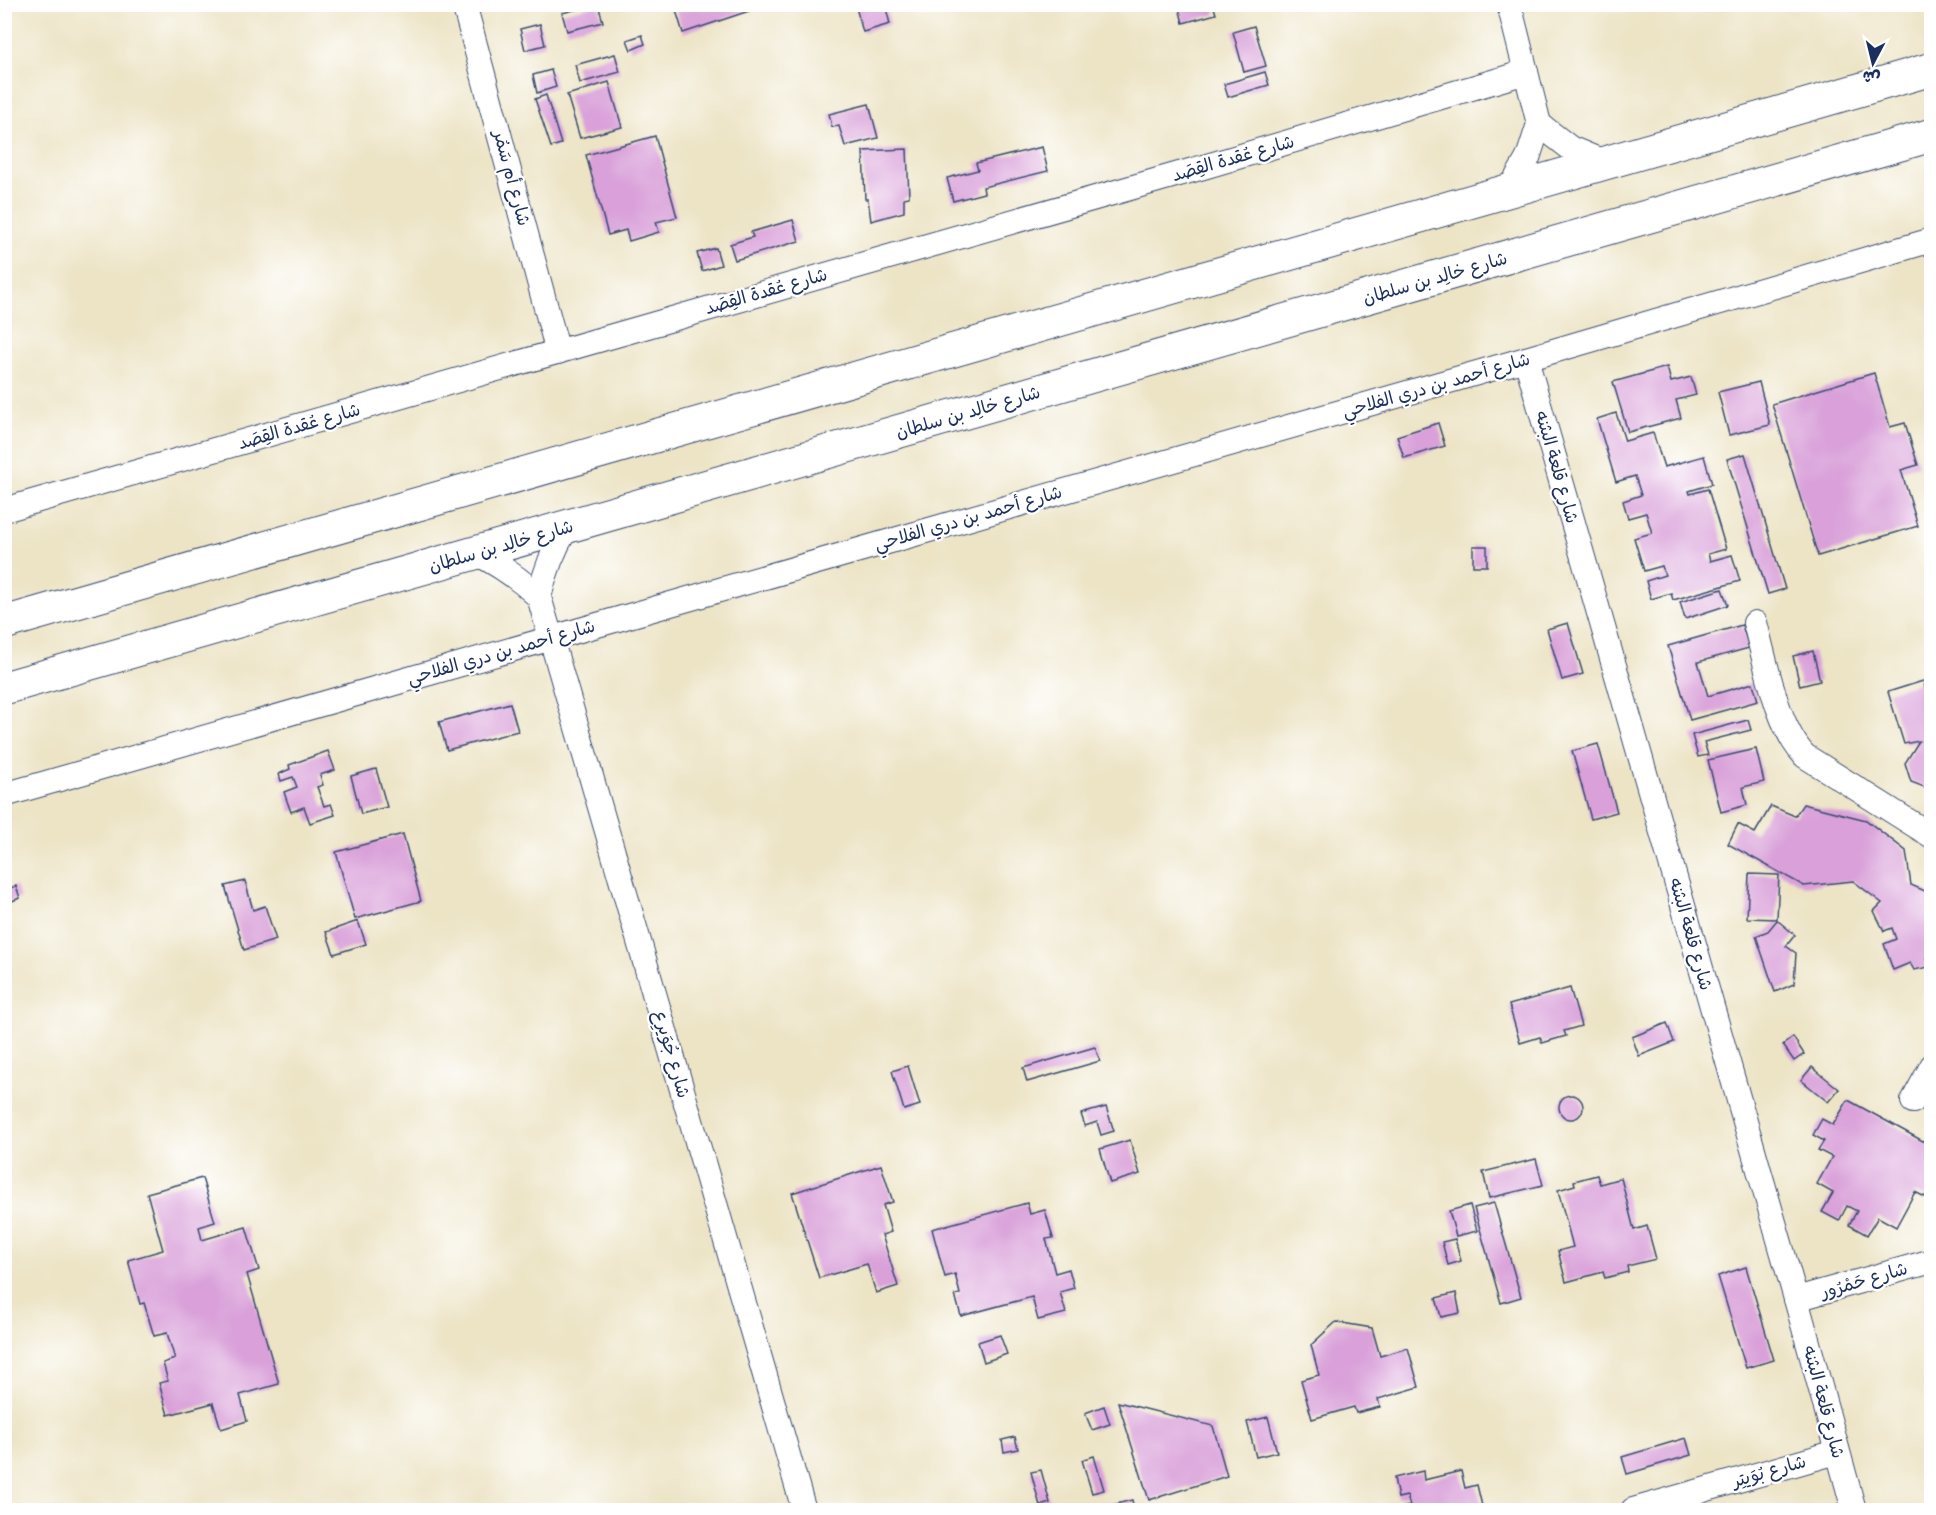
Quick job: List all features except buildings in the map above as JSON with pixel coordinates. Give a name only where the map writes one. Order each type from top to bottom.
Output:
[{"type":"main road","points":[[4,623],[1932,69]]},
{"type":"main road","name":"شارع خالِد بن سلطان","points":[[4,688],[1932,135]]},
{"type":"main road","points":[[1748,188],[1827,181],[1932,158]]},
{"type":"street","name":"شارع أم سَمُر","points":[[465,4],[558,352]]},
{"type":"street","points":[[1509,4],[1539,124],[1528,158],[1510,189]]},
{"type":"street","name":"شارع عُقدة القِصَد","points":[[4,510],[1526,72]]},
{"type":"street","points":[[1539,124],[1570,148],[1606,163]]},
{"type":"street","name":"شارع أحمد بن دري الفلاحي","points":[[4,795],[1526,359],[1932,240]]},
{"type":"street","name":"شارع قلعة البثنه","points":[[1526,359],[1796,1299],[1854,1510]]},
{"type":"street","points":[[476,553],[506,569],[539,597],[544,572],[567,528]]},
{"type":"street","name":"شارع جُوَيرِع","points":[[539,597],[804,1510]]},
{"type":"street","points":[[1755,623],[1782,717],[1795,745],[1805,756],[1932,836]]},
{"type":"street","points":[[1913,1101],[1932,1066]]},
{"type":"street","name":"شارع حَمْرُور","points":[[1796,1299],[1932,1261]]},
{"type":"street","name":"شارع بُوَيتِر","points":[[1633,1510],[1837,1452]]}]
